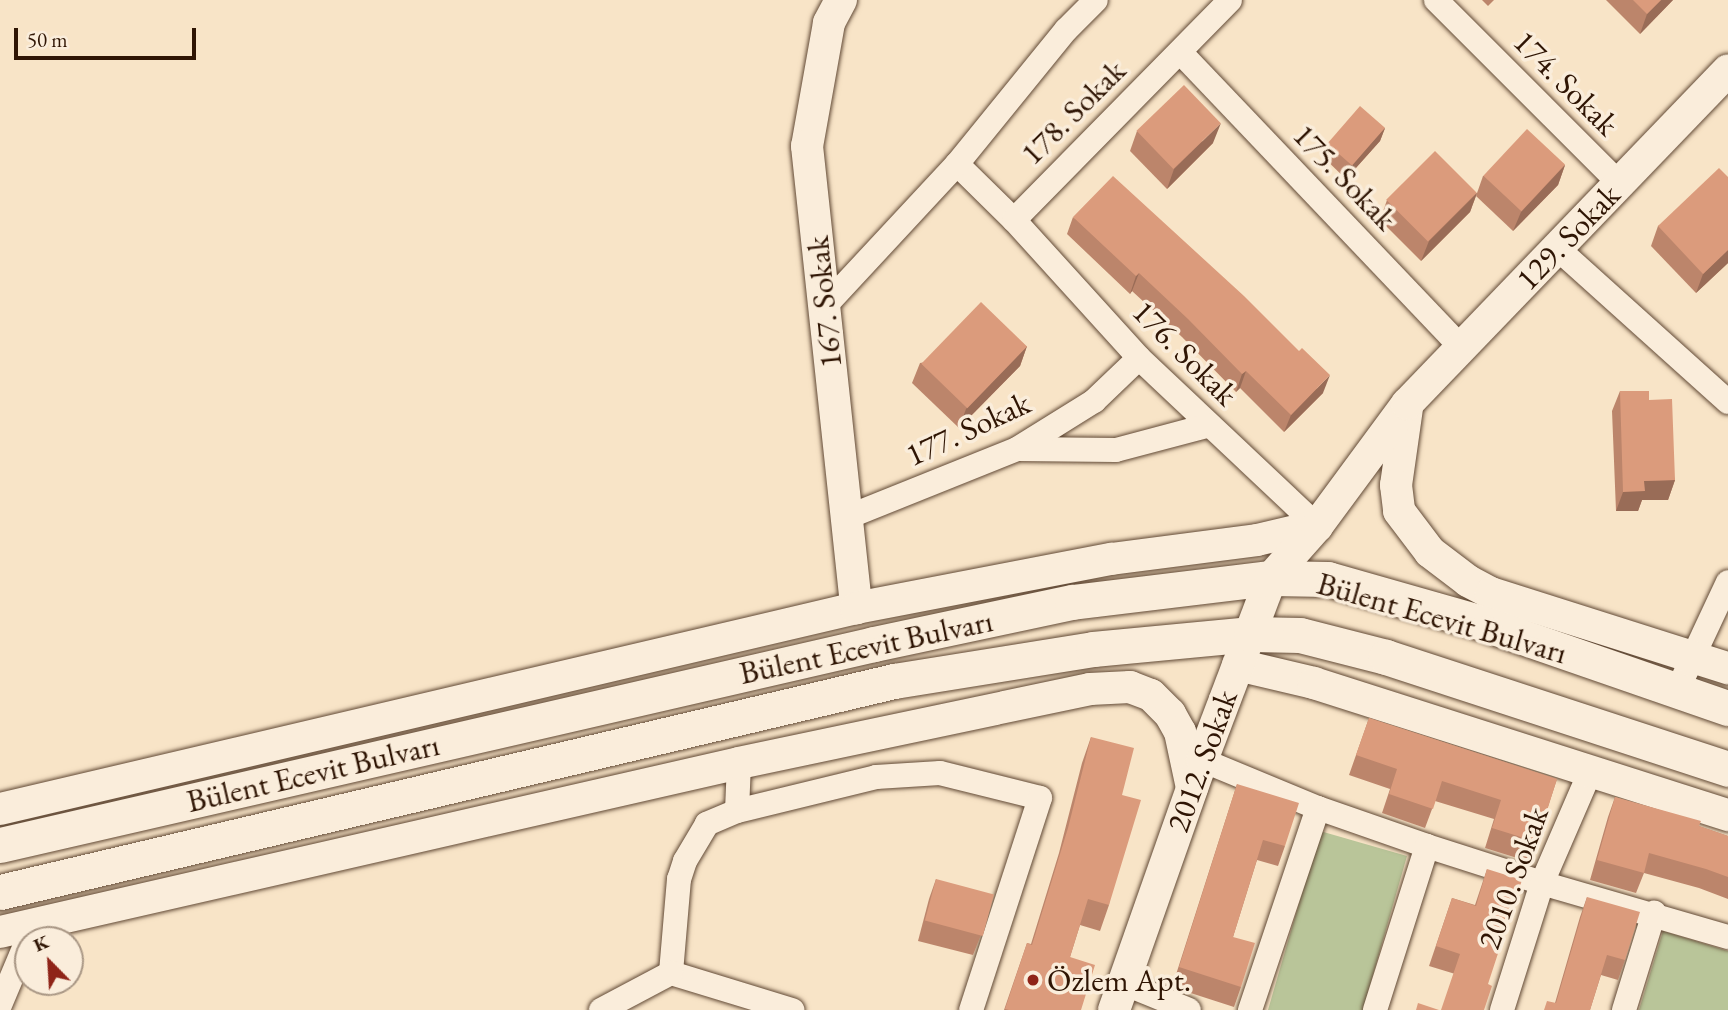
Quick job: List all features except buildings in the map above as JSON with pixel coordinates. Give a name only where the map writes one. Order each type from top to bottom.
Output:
[{"type":"main road","name":"Bülent Ecevit Bulvarı","points":[[0,845],[874,644],[1072,602],[1271,578],[1328,579],[1485,607],[1677,691],[1728,708]]},
{"type":"main road","name":"Bülent Ecevit Bulvarı","points":[[0,892],[894,681],[1093,649],[1244,649],[1300,635],[1386,657],[1728,769]]},
{"type":"street","name":"167. Sokak","points":[[841,0],[829,23],[807,146],[856,608]]},
{"type":"street","points":[[825,306],[957,164],[1066,30],[1096,0]]},
{"type":"street","name":"178. Sokak","points":[[1014,220],[1230,0]]},
{"type":"street","name":"174. Sokak","points":[[1436,0],[1619,183]]},
{"type":"street","name":"175. Sokak","points":[[1180,52],[1462,348]]},
{"type":"street","name":"129. Sokak","points":[[1317,526],[1407,404],[1728,71]]},
{"type":"street","name":"176. Sokak","points":[[957,164],[1014,220],[1139,358],[1317,526]]},
{"type":"street","points":[[1557,247],[1728,402]]},
{"type":"street","name":"177. Sokak","points":[[848,517],[1017,449],[1094,401],[1139,358]]},
{"type":"street","points":[[1407,404],[1396,485],[1399,511],[1430,552],[1468,581],[1485,607],[1728,668]]},
{"type":"street","points":[[1017,449],[1116,450],[1210,425]]},
{"type":"street","points":[[0,809],[856,608],[1111,559],[1257,540],[1317,526]]},
{"type":"street","name":"2012. Sokak","points":[[1119,997],[1197,774],[1271,578],[1317,526]]},
{"type":"street","points":[[1677,691],[1728,582]]},
{"type":"street","points":[[1244,649],[1314,683],[1728,815]]},
{"type":"street","points":[[0,932],[739,764],[1090,689],[1130,687],[1151,695],[1170,714],[1197,774],[1318,808],[1542,883],[1654,913],[1728,937]]},
{"type":"street","points":[[737,811],[739,764]]},
{"type":"street","name":"2010. Sokak","points":[[1502,1010],[1542,883],[1591,770]]},
{"type":"street","points":[[671,972],[675,904],[685,861],[707,824],[737,811],[876,777],[940,773],[1040,798],[971,1010]]},
{"type":"street","points":[[1250,1010],[1318,808]]},
{"type":"street","points":[[1376,1010],[1427,846]]},
{"type":"street","points":[[1624,1010],[1654,913]]},
{"type":"street","points":[[0,1005],[34,924]]},
{"type":"street","points":[[601,1010],[671,972],[792,1010]]},
{"type":"street","points":[[1119,997],[1189,1010]]},
{"type":"green space","points":[[1320,831],[1407,856],[1363,1010],[1268,1010]]},
{"type":"green space","points":[[1663,931],[1728,951],[1728,1010],[1639,1010]]},
{"type":"place","name":"Özlem Apt.","points":[[1033,980]]}]
